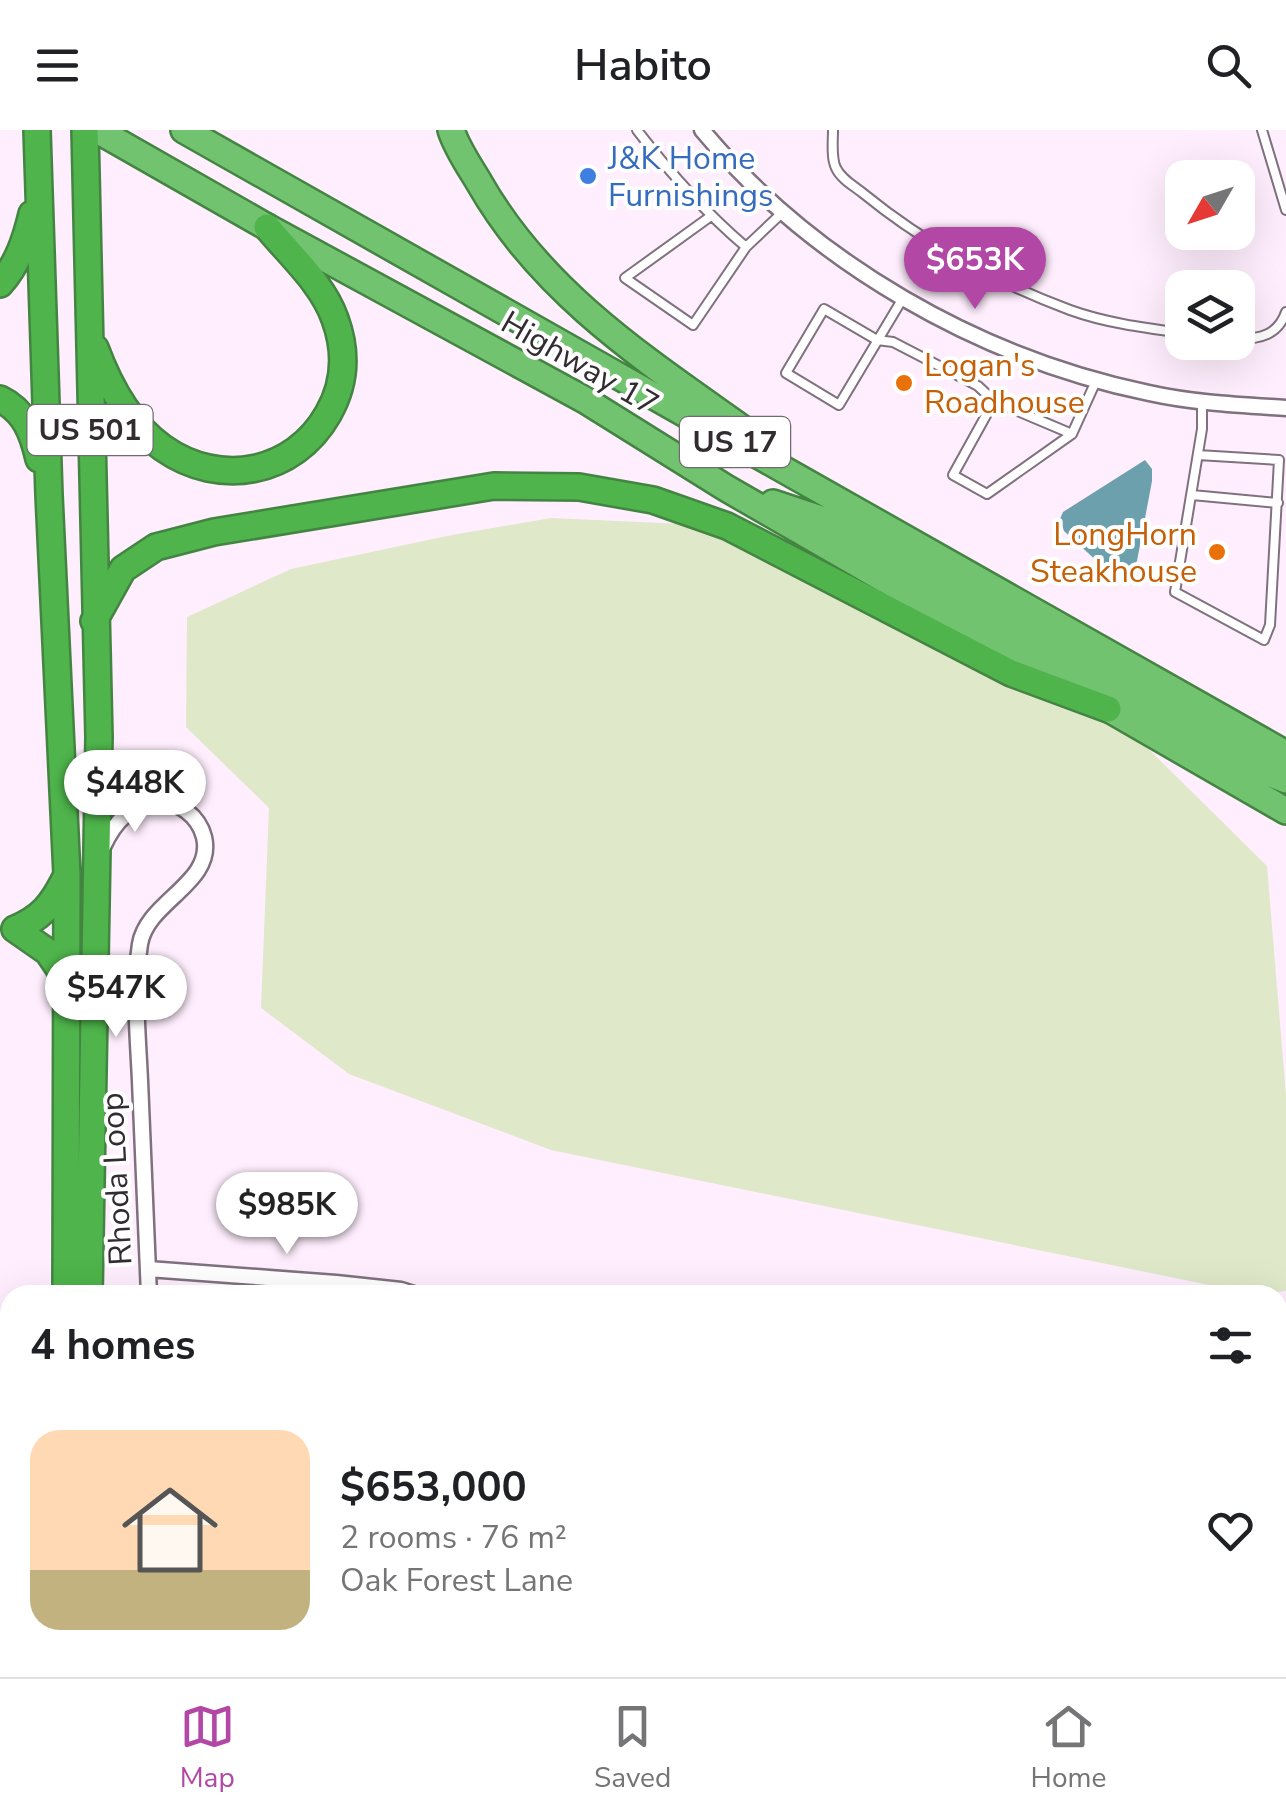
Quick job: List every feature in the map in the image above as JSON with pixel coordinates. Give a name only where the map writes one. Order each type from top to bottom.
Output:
[{"type":"highway","name":"US 501","points":[[37,130],[67,875],[66,1285]]},
{"type":"highway","name":"US 501","points":[[85,130],[99,738],[90,1285]]},
{"type":"highway","name":"Highway 17","points":[[97,130],[586,400],[726,488],[1286,811]]},
{"type":"highway","name":"Highway 17","points":[[184,130],[1286,754]]},
{"type":"highway","points":[[451,130],[498,216],[529,257],[568,298],[629,348],[856,510]]},
{"type":"highway","points":[[0,284],[26,237],[38,189]]},
{"type":"highway","points":[[88,328],[104,373],[119,400],[163,448],[192,463],[225,471],[258,469],[290,458],[316,436],[335,403],[345,373],[343,347],[335,316],[321,290],[267,227]]},
{"type":"highway","points":[[0,399],[12,405],[34,436],[49,495]]},
{"type":"highway","points":[[94,621],[123,569],[156,547],[214,532],[494,486],[579,487],[653,500],[726,526],[1011,673],[1108,709]]},
{"type":"highway","points":[[726,488],[821,519],[1286,780]]},
{"type":"highway","points":[[7,929],[36,920],[53,904],[67,875]]},
{"type":"highway","points":[[7,929],[48,952],[67,980]]},
{"type":"street","points":[[704,131],[784,211],[842,260],[965,331],[1096,381],[1202,402],[1286,408]]},
{"type":"street","points":[[99,738],[112,770],[137,789],[168,800]]},
{"type":"street","points":[[97,861],[108,836],[131,809],[168,800]]},
{"type":"street","name":"Rhoda Loop","points":[[149,1285],[136,1010],[141,939],[151,918],[197,872],[205,855],[204,836],[196,820],[168,800]]},
{"type":"street","points":[[148,1269],[355,1285]]},
{"type":"lane","points":[[638,130],[711,216],[746,247]]},
{"type":"lane","points":[[833,130],[834,166],[893,218],[969,262],[1071,310],[1104,321],[1165,330]]},
{"type":"lane","points":[[1262,130],[1286,210]]},
{"type":"lane","points":[[711,216],[625,278],[693,324],[746,247],[784,211]]},
{"type":"lane","points":[[903,297],[877,340],[839,404],[786,374],[824,309],[877,340],[893,342],[978,386],[994,400],[1072,434]]},
{"type":"lane","points":[[1255,338],[1274,332],[1286,312]]},
{"type":"lane","points":[[994,400],[954,476],[987,494],[1072,434],[1096,381]]},
{"type":"lane","points":[[1198,456],[1280,460],[1270,625],[1264,640],[1176,592],[1198,456],[1202,402]]},
{"type":"lane","points":[[1192,495],[1278,503]]},
{"type":"green space","points":[[551,518],[727,526],[1108,709],[1267,866],[1286,1096],[1286,1285],[1209,1285],[551,1150],[349,1074],[261,1008],[269,808],[186,727],[187,617],[291,569]]},
{"type":"water","points":[[1145,460],[1152,469],[1152,481],[1137,561],[1131,570],[1111,574],[1064,531],[1060,519],[1063,512]]},
{"type":"place","name":"J&K Home Furnishings","points":[[588,176]]},
{"type":"place","name":"Logan's Roadhouse","points":[[904,383]]},
{"type":"place","name":"LongHorn Steakhouse","points":[[1217,552]]}]
